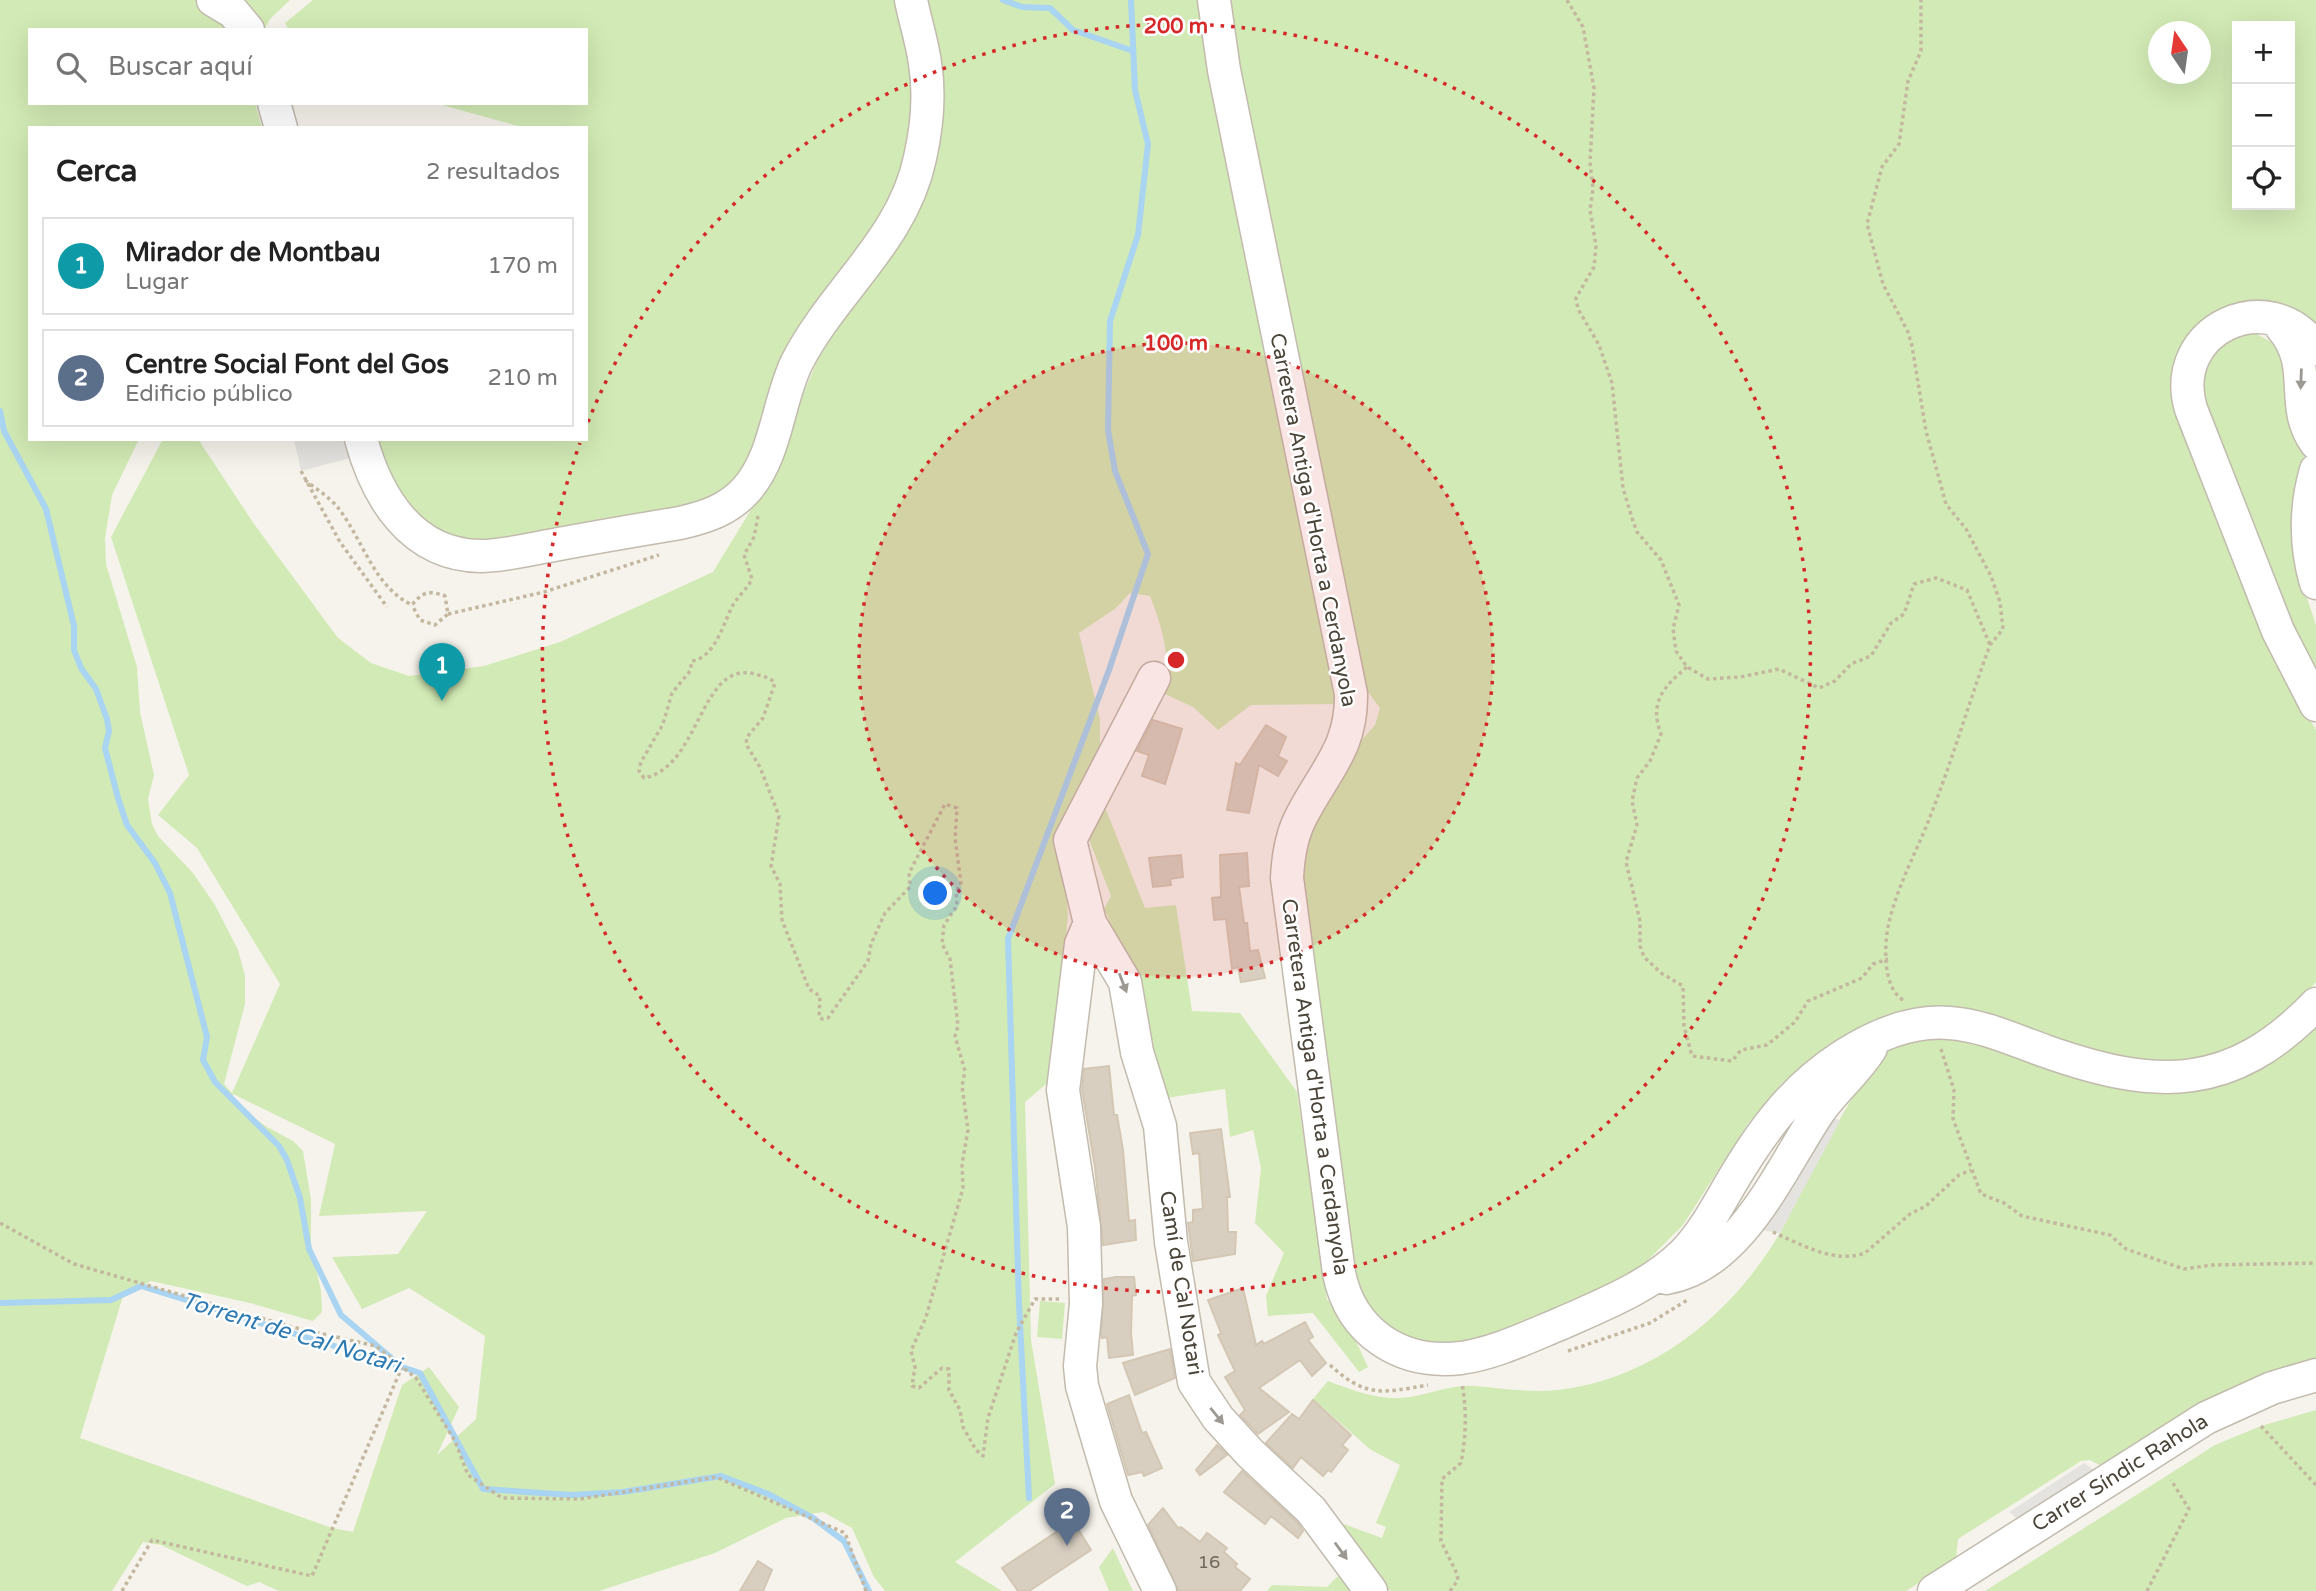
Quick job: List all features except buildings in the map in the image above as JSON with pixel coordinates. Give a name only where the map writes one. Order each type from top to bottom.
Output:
[{"type":"street","points":[[213,0],[233,12],[246,28]]},
{"type":"street","points":[[363,441],[377,487],[402,523],[428,542],[463,554],[499,555],[680,523],[708,516],[735,501],[762,465],[796,365],[806,346],[889,234],[914,184],[924,138],[927,85],[911,0]]},
{"type":"street","name":"Carretera Antiga d'Horta a Cerdanyola","points":[[1214,0],[1230,96],[1351,694],[1351,712],[1345,743],[1300,819],[1293,839],[1287,878],[1342,1289],[1356,1318],[1379,1341],[1410,1354],[1444,1358],[1480,1354],[1512,1344],[1608,1303],[1650,1280],[1685,1252],[1702,1231],[1757,1139],[1785,1103],[1826,1067],[1877,1037],[1919,1024],[1964,1024],[2090,1067],[2130,1076],[2170,1078],[2211,1072],[2247,1059],[2277,1041],[2316,1004]]},
{"type":"street","points":[[275,105],[280,126]]},
{"type":"street","points":[[2316,349],[2294,328],[2274,319],[2241,319],[2219,328],[2199,346],[2192,358],[2186,384],[2201,436],[2277,631],[2316,705]]},
{"type":"street","points":[[2274,319],[2297,351],[2301,364],[2301,411],[2316,443]]},
{"type":"street","points":[[2316,470],[2311,508],[2310,558],[2316,583]]},
{"type":"street","name":"Camí de Cal Notari","points":[[1154,678],[1070,840],[1090,923],[1125,982],[1137,1052],[1160,1126],[1171,1242],[1194,1382],[1218,1418],[1250,1453],[1311,1510],[1371,1591]]},
{"type":"street","points":[[1090,923],[1081,944],[1063,1090],[1084,1227],[1086,1304],[1080,1366],[1082,1386],[1116,1501],[1160,1591]]},
{"type":"street","points":[[1650,1280],[1679,1276],[1706,1262],[1746,1226],[1821,1109],[1862,1062],[1877,1037]]},
{"type":"street","points":[[1777,1177],[1772,1154],[1773,1125],[1785,1103]]},
{"type":"street","name":"Carrer Síndic Rahola","points":[[1934,1591],[2206,1418],[2272,1388],[2316,1376]]},
{"type":"path","points":[[1567,0],[1583,27],[1594,88],[1590,163],[1593,189],[1590,210],[1596,246],[1594,267],[1576,298],[1578,309],[1599,345],[1612,383],[1623,488],[1637,532],[1661,560],[1679,606],[1672,640],[1687,667],[1702,677],[1715,680],[1779,670],[1813,688],[1825,687],[1852,664],[1871,656],[1891,623],[1904,614],[1914,584],[1936,578],[1966,590],[1990,645]]},
{"type":"path","points":[[1921,0],[1921,51],[1908,81],[1899,144],[1882,167],[1867,224],[1883,284],[1910,339],[1926,431],[1947,504],[1966,529],[2000,602],[2003,629],[1990,645],[1930,817],[1898,892],[1888,926],[1886,977],[1893,993],[1910,1005],[1919,1024],[1938,1043],[1954,1090],[1953,1119],[1982,1194],[2004,1203],[2022,1216],[2110,1236],[2126,1250],[2159,1258],[2173,1266],[2200,1269],[2211,1265],[2316,1263]]},
{"type":"path","points":[[301,471],[340,542],[387,607]]},
{"type":"path","points":[[305,480],[338,507],[376,571],[400,600],[412,606],[420,620],[435,625],[449,614],[544,592],[660,555]]},
{"type":"path","points":[[755,512],[759,519],[758,526],[744,555],[752,579],[735,602],[716,641],[704,656],[692,661],[690,671],[673,693],[663,724],[651,748],[640,762],[639,771],[644,778],[670,767],[691,735],[707,702],[727,677],[737,672],[751,673],[775,683],[763,718],[747,737],[746,744],[760,767],[779,816],[771,866],[779,884],[780,911],[809,989],[820,996],[819,1017],[822,1019],[828,1018],[868,961],[871,944],[885,913],[910,887],[909,873],[945,804],[957,808],[955,838],[961,883],[956,892],[957,906],[944,925],[942,944],[950,960],[958,1026],[956,1035],[965,1071],[962,1086],[968,1130],[962,1164],[963,1188],[956,1217],[926,1317],[911,1351],[915,1367],[912,1386],[919,1388],[942,1368],[949,1369],[949,1390],[960,1410],[963,1427],[976,1450],[983,1455],[988,1418],[1022,1319],[1035,1299],[1065,1300]]},
{"type":"path","points":[[412,606],[420,595],[433,591],[445,596],[449,614]]},
{"type":"path","points":[[1687,667],[1669,681],[1657,704],[1655,719],[1661,734],[1650,761],[1636,778],[1632,801],[1637,825],[1626,862],[1640,920],[1640,946],[1644,957],[1661,973],[1683,986],[1684,1026],[1692,1056],[1732,1061],[1741,1050],[1767,1045],[1795,1022],[1808,1001],[1862,978],[1873,964],[1888,959]]},
{"type":"path","points":[[1766,1228],[1832,1257],[1847,1254],[1857,1256],[1866,1253],[1910,1214],[1926,1206],[1959,1175],[1971,1170]]},
{"type":"path","points":[[0,1223],[74,1264],[292,1327],[376,1346],[416,1378],[455,1441],[468,1475],[502,1498],[580,1499],[716,1477],[845,1534],[866,1591]]},
{"type":"path","points":[[122,1591],[152,1540],[312,1576],[402,1367]]},
{"type":"path","points":[[1450,1591],[1458,1580],[1443,1549],[1440,1509],[1442,1479],[1461,1464],[1463,1455],[1464,1420],[1467,1413],[1461,1379]]},
{"type":"path","points":[[2261,1426],[2316,1485]]},
{"type":"path","points":[[2147,1591],[2189,1509],[2171,1480]]},
{"type":"green space","points":[[0,0],[290,0],[270,19],[265,28],[28,28],[28,105],[256,105],[261,126],[28,126],[28,441],[138,441],[112,495],[105,538],[106,564],[137,667],[140,712],[154,775],[148,799],[152,824],[158,836],[193,873],[215,905],[238,950],[245,976],[245,1004],[224,1084],[232,1093],[280,984],[197,848],[158,815],[189,775],[111,537],[162,441],[199,441],[254,524],[338,638],[371,663],[409,676],[484,666],[560,642],[713,572],[766,485],[824,344],[906,228],[923,0],[1201,0],[1339,704],[1251,705],[1218,730],[1193,707],[1165,694],[1165,644],[1150,596],[1130,593],[1116,608],[1079,633],[1100,719],[1100,750],[1062,839],[1068,915],[1052,1079],[1025,1102],[1031,1340],[1055,1484],[955,1562],[1002,1591],[885,1591],[874,1577],[852,1528],[823,1512],[786,1518],[715,1553],[599,1591],[279,1591],[259,1582],[247,1586],[161,1545],[143,1542],[112,1591],[0,1591]],"holes":[[[233,1094],[335,1144],[319,1216],[427,1211],[398,1254],[332,1257],[362,1309],[409,1288],[485,1336],[476,1419],[437,1455],[459,1407],[429,1367],[402,1385],[353,1532],[332,1528],[80,1438],[123,1296],[151,1281],[250,1303],[313,1321],[322,1312],[321,1291],[311,1244],[311,1200],[303,1151],[293,1141],[267,1127],[232,1102]]]},
{"type":"green space","points":[[313,0],[898,0],[914,75],[908,147],[895,190],[747,462],[727,488],[689,507],[498,541],[456,539],[429,527],[403,503],[375,441],[588,441],[588,126],[518,126],[442,105],[588,105],[588,28],[288,28],[285,23]]},
{"type":"green space","points":[[1226,0],[2316,0],[2316,327],[2307,319],[2186,344],[2254,612],[2276,662],[2316,730],[2316,982],[2281,1017],[2245,1041],[2226,1049],[2205,1056],[2156,1064],[1882,1019],[1816,1054],[1781,1084],[1749,1122],[1683,1225],[1643,1265],[1614,1285],[1501,1333],[1458,1344],[1410,1339],[1381,1325],[1354,1286],[1300,896],[1301,859],[1314,818],[1360,742],[1375,725],[1380,708],[1362,684]]},
{"type":"green space","points":[[2255,333],[2281,348],[2305,450],[2291,527],[2297,568],[2316,625],[2316,686],[2296,648],[2201,390],[2206,369],[2216,351],[2233,338]]},
{"type":"green space","points":[[1105,807],[1145,908],[1176,905],[1192,1011],[1240,1013],[1297,1092],[1327,1299],[1354,1337],[1368,1367],[1359,1372],[1313,1313],[1268,1316],[1266,1296],[1284,1253],[1255,1223],[1261,1168],[1253,1130],[1230,1137],[1225,1089],[1166,1098],[1147,1045],[1131,966],[1104,909],[1111,896],[1088,837]]},
{"type":"green space","points":[[2316,1020],[2316,1361],[2239,1385],[2208,1399],[2103,1467],[2090,1460],[2081,1461],[1958,1539],[1956,1559],[1906,1591],[1392,1591],[1375,1586],[1322,1516],[1382,1538],[1386,1527],[1376,1523],[1400,1465],[1371,1450],[1313,1399],[1328,1381],[1364,1393],[1391,1398],[1465,1386],[1547,1391],[1593,1383],[1658,1357],[1687,1338],[1714,1315],[1761,1263],[1780,1233],[1846,1108],[1878,1056],[1890,1047],[1946,1033],[2132,1087]]},
{"type":"green space","points":[[1040,1301],[1065,1303],[1062,1339],[1037,1337]]},
{"type":"green space","points":[[2316,1410],[2316,1591],[1985,1591],[2215,1445],[2261,1426]]},
{"type":"green space","points":[[1113,1548],[1133,1591],[1109,1591],[1099,1567]]},
{"type":"green space","points":[[1338,1576],[1357,1591],[1267,1591],[1272,1585],[1327,1587]]},
{"type":"shaded area","points":[[294,441],[350,441],[354,457],[301,471]]},
{"type":"shaded area","points":[[1821,1109],[1840,1121],[1780,1233],[1754,1229]]},
{"type":"shaded area","points":[[2084,1463],[2098,1473],[2021,1522],[2009,1512]]},
{"type":"waterway","points":[[1003,0],[1022,7],[1050,8],[1073,30],[1133,51]]},
{"type":"waterway","points":[[1029,1498],[1019,1304],[1008,939],[1109,670],[1148,554],[1115,471],[1108,430],[1110,321],[1138,235],[1148,144],[1135,90],[1131,0]]},
{"type":"waterway","points":[[0,411],[4,431],[46,509],[74,626],[74,650],[81,668],[96,689],[107,719],[109,731],[105,748],[127,825],[155,863],[170,893],[207,1037],[203,1060],[215,1082],[279,1146],[287,1160],[300,1198],[309,1249],[341,1315],[402,1367]]},
{"type":"waterway","name":"Torrent de Cal Notari","points":[[0,1303],[111,1300],[141,1286],[402,1367],[420,1373],[483,1489],[572,1495],[623,1492],[721,1476],[768,1494],[813,1518],[844,1541],[869,1591]]},
{"type":"place","name":"Mirador de Montbau","points":[[442,701]]},
{"type":"place","name":"Centre Social Font del Gos","points":[[1067,1546]]}]
